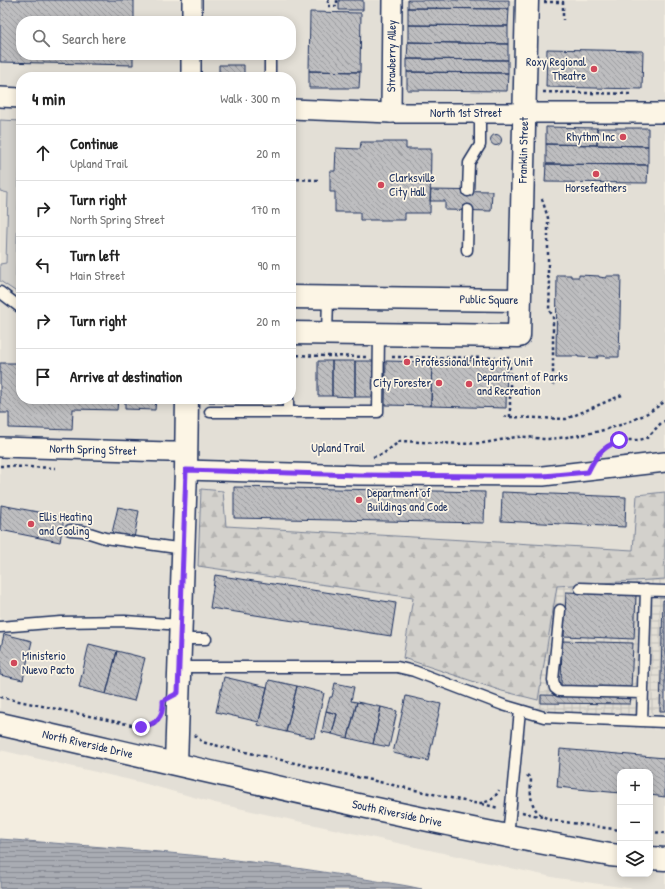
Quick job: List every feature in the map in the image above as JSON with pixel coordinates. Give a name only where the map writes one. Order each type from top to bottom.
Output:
[{"type":"main road","name":"Franklin Street","points":[[519,300],[523,113],[537,1]]},
{"type":"main road","name":"Public Square","points":[[296,297],[519,300],[518,336],[379,346],[327,334],[296,333]]},
{"type":"main road","points":[[176,764],[184,548],[187,404]]},
{"type":"main road","name":"North Riverside Drive","points":[[0,724],[176,764]]},
{"type":"main road","name":"South Riverside Drive","points":[[176,764],[508,837],[617,856]]},
{"type":"main road","points":[[653,858],[665,859]]},
{"type":"street","points":[[192,0],[192,16]]},
{"type":"street","name":"Strawberry Alley","points":[[391,113],[392,0]]},
{"type":"street","points":[[191,60],[191,72]]},
{"type":"street","points":[[0,97],[16,98]]},
{"type":"street","name":"North 1st Street","points":[[296,109],[391,113],[665,113]]},
{"type":"street","name":"North Spring Street","points":[[0,447],[169,452],[186,461],[358,475],[543,476],[665,462]]},
{"type":"lane","points":[[270,60],[270,72]]},
{"type":"lane","points":[[468,191],[469,163],[480,145],[480,113]]},
{"type":"lane","points":[[467,250],[468,210]]},
{"type":"lane","points":[[0,292],[16,304]]},
{"type":"lane","points":[[327,334],[328,298]]},
{"type":"lane","points":[[210,412],[378,412],[379,346]]},
{"type":"lane","points":[[288,404],[288,411]]},
{"type":"lane","points":[[70,530],[105,538],[184,548]]},
{"type":"lane","points":[[580,588],[665,591]]},
{"type":"lane","points":[[642,721],[646,590]]},
{"type":"lane","points":[[560,610],[553,680],[555,688],[559,691],[643,693]]},
{"type":"lane","points":[[0,626],[60,622],[125,621],[206,639]]},
{"type":"lane","points":[[179,667],[397,667],[414,671],[520,710],[544,717],[665,722]]},
{"type":"lane","points":[[508,837],[520,710]]},
{"type":"path","points":[[328,0],[328,6],[337,6],[337,0]]},
{"type":"path","points":[[537,1],[564,2],[563,20]]},
{"type":"path","points":[[543,92],[634,94]]},
{"type":"path","points":[[296,179],[318,180]]},
{"type":"path","points":[[542,197],[548,218],[548,277],[550,280],[549,310],[553,316],[553,388]]},
{"type":"path","points":[[296,354],[379,346],[390,348],[390,357],[510,358],[510,417]]},
{"type":"path","points":[[502,416],[566,419],[622,395]]},
{"type":"path","name":"Upland Trail","points":[[369,458],[383,454],[400,441],[480,443],[496,442],[519,437],[546,439],[574,437],[604,430],[634,419],[649,412],[665,401]]},
{"type":"path","points":[[588,472],[595,457],[609,445],[619,440],[639,440],[647,438],[662,422],[665,421]]},
{"type":"path","points":[[0,466],[62,468]]},
{"type":"path","points":[[0,697],[141,727],[153,724],[162,714]]},
{"type":"path","points":[[192,731],[202,742],[473,803],[480,804],[487,802],[493,798],[500,786]]},
{"type":"path","points":[[515,764],[531,779],[532,804],[536,811],[543,817],[551,820],[617,830]]},
{"type":"path","points":[[653,832],[665,833]]},
{"type":"shaded area","points":[[0,0],[665,0],[665,492],[637,495],[633,550],[225,526],[223,491],[201,489],[198,566],[414,598],[403,657],[502,691],[538,700],[533,722],[665,730],[665,889],[635,889],[557,878],[215,803],[139,782],[0,750]]},
{"type":"shaded area","points":[[665,579],[665,730],[533,722],[557,586]]},
{"type":"shaded area","points":[[0,839],[135,850],[270,864],[422,889],[0,889]]},
{"type":"green space","points":[[0,120],[16,121],[16,292],[0,281],[0,264],[6,263],[8,193],[0,191]]},
{"type":"green space","points":[[201,489],[223,491],[226,526],[633,550],[637,495],[665,492],[665,579],[557,586],[538,700],[502,691],[403,658],[413,598],[198,566]]},
{"type":"building","points":[[0,0],[134,0],[134,16],[16,16],[16,60],[133,60],[133,65],[0,62]]},
{"type":"building","points":[[339,0],[363,0],[363,10],[339,10]]},
{"type":"building","points":[[408,0],[509,0],[509,9],[408,8]]},
{"type":"building","points":[[408,8],[509,9],[508,26],[408,25]]},
{"type":"building","points":[[310,12],[361,13],[360,72],[309,71]]},
{"type":"building","points":[[408,25],[508,26],[508,44],[408,42]]},
{"type":"building","points":[[408,42],[508,44],[508,60],[407,59]]},
{"type":"building","name":"Roxy Regional Theatre","points":[[547,49],[643,51],[642,89],[546,87]]},
{"type":"building","points":[[407,59],[508,60],[508,73],[407,72]]},
{"type":"building","points":[[219,65],[244,65],[244,72],[219,72]]},
{"type":"building","points":[[309,71],[360,72],[359,88],[309,88]]},
{"type":"building","points":[[407,72],[508,73],[507,91],[407,90]]},
{"type":"building","points":[[546,127],[597,128],[597,145],[546,144]]},
{"type":"building","name":"Rhythm Inc","points":[[597,128],[648,128],[648,146],[597,145]]},
{"type":"building","points":[[494,135],[498,135],[500,136],[500,144],[494,145],[491,142],[491,138]]},
{"type":"building","name":"Clarksville City Hall","points":[[361,142],[406,142],[406,149],[431,149],[430,213],[405,213],[405,220],[360,220],[360,212],[335,212],[335,192],[330,192],[330,171],[335,171],[336,148],[360,149]]},
{"type":"building","points":[[546,144],[648,146],[648,165],[546,164]]},
{"type":"building","name":"Horsefeathers","points":[[546,164],[648,165],[647,183],[545,182]]},
{"type":"building","points":[[431,190],[492,191],[491,211],[445,210],[445,201],[430,201]]},
{"type":"building","points":[[557,275],[571,275],[571,277],[579,277],[579,275],[599,276],[606,278],[606,276],[621,276],[619,357],[597,356],[598,358],[556,356]]},
{"type":"building","name":"Department of Parks and Recreation","points":[[432,360],[507,361],[506,408],[431,406]]},
{"type":"building","points":[[318,361],[332,361],[332,396],[318,396]]},
{"type":"building","points":[[332,361],[355,361],[355,397],[332,396]]},
{"type":"building","points":[[355,361],[374,361],[374,397],[355,397]]},
{"type":"building","points":[[386,361],[432,362],[431,406],[385,405]]},
{"type":"building","points":[[0,363],[16,363],[16,404],[118,404],[117,410],[73,409],[72,430],[9,428],[9,413],[0,413]]},
{"type":"building","points":[[125,404],[156,404],[155,410],[125,409]]},
{"type":"building","name":"Department of Buildings and Code","points":[[234,487],[485,492],[484,523],[234,518]]},
{"type":"building","points":[[502,492],[626,497],[625,527],[501,521]]},
{"type":"building","name":"Ellis Heating and Cooling","points":[[1,505],[64,517],[60,542],[0,530]]},
{"type":"building","points":[[118,507],[139,511],[134,538],[112,533]]},
{"type":"building","points":[[215,575],[396,603],[391,636],[210,608]]},
{"type":"building","points":[[566,592],[636,595],[634,639],[564,636]]},
{"type":"building","points":[[663,600],[665,600],[665,711],[660,711]]},
{"type":"building","name":"Ministerio Nuevo Pacto","points":[[4,634],[32,641],[23,680],[0,675],[0,652]]},
{"type":"building","points":[[562,641],[633,643],[631,689],[561,687]]},
{"type":"building","points":[[89,644],[117,651],[106,694],[79,687]]},
{"type":"building","points":[[117,651],[145,658],[134,701],[106,694]]},
{"type":"building","points":[[224,677],[267,687],[259,722],[216,712]]},
{"type":"building","points":[[269,680],[297,686],[286,732],[258,725]]},
{"type":"building","points":[[335,683],[354,687],[351,701],[357,702],[348,738],[332,734],[337,714],[326,711],[330,697],[332,697]]},
{"type":"building","points":[[297,686],[324,693],[314,738],[286,732]]},
{"type":"building","points":[[541,695],[631,697],[630,704],[541,703]]},
{"type":"building","points":[[406,696],[441,704],[428,761],[393,753]]},
{"type":"building","points":[[357,702],[381,707],[373,744],[348,738]]},
{"type":"building","points":[[381,707],[397,711],[389,747],[373,744]]},
{"type":"building","points":[[326,711],[337,714],[332,734],[322,732]]},
{"type":"building","points":[[560,749],[665,758],[665,797],[653,795],[653,769],[617,769],[617,793],[557,787]]},
{"type":"place","name":"Roxy Regional Theatre","points":[[594,69]]},
{"type":"place","name":"Rhythm Inc","points":[[623,137]]},
{"type":"place","name":"Horsefeathers","points":[[596,174]]},
{"type":"place","name":"Clarksville City Hall","points":[[381,185]]},
{"type":"place","name":"Professional Integrity Unit","points":[[407,362]]},
{"type":"place","name":"City Forester","points":[[439,383]]},
{"type":"place","name":"Department of Parks and Recreation","points":[[469,384]]},
{"type":"place","name":"Department of Buildings and Code","points":[[359,500]]},
{"type":"place","name":"Ellis Heating and Cooling","points":[[31,524]]},
{"type":"place","name":"Ministerio Nuevo Pacto","points":[[14,663]]},
{"type":"route","points":[[141,727],[153,724],[158,720],[162,714],[163,701],[178,693],[186,470],[358,475],[405,474],[543,476],[588,472],[595,457],[609,445],[619,440]]}]
